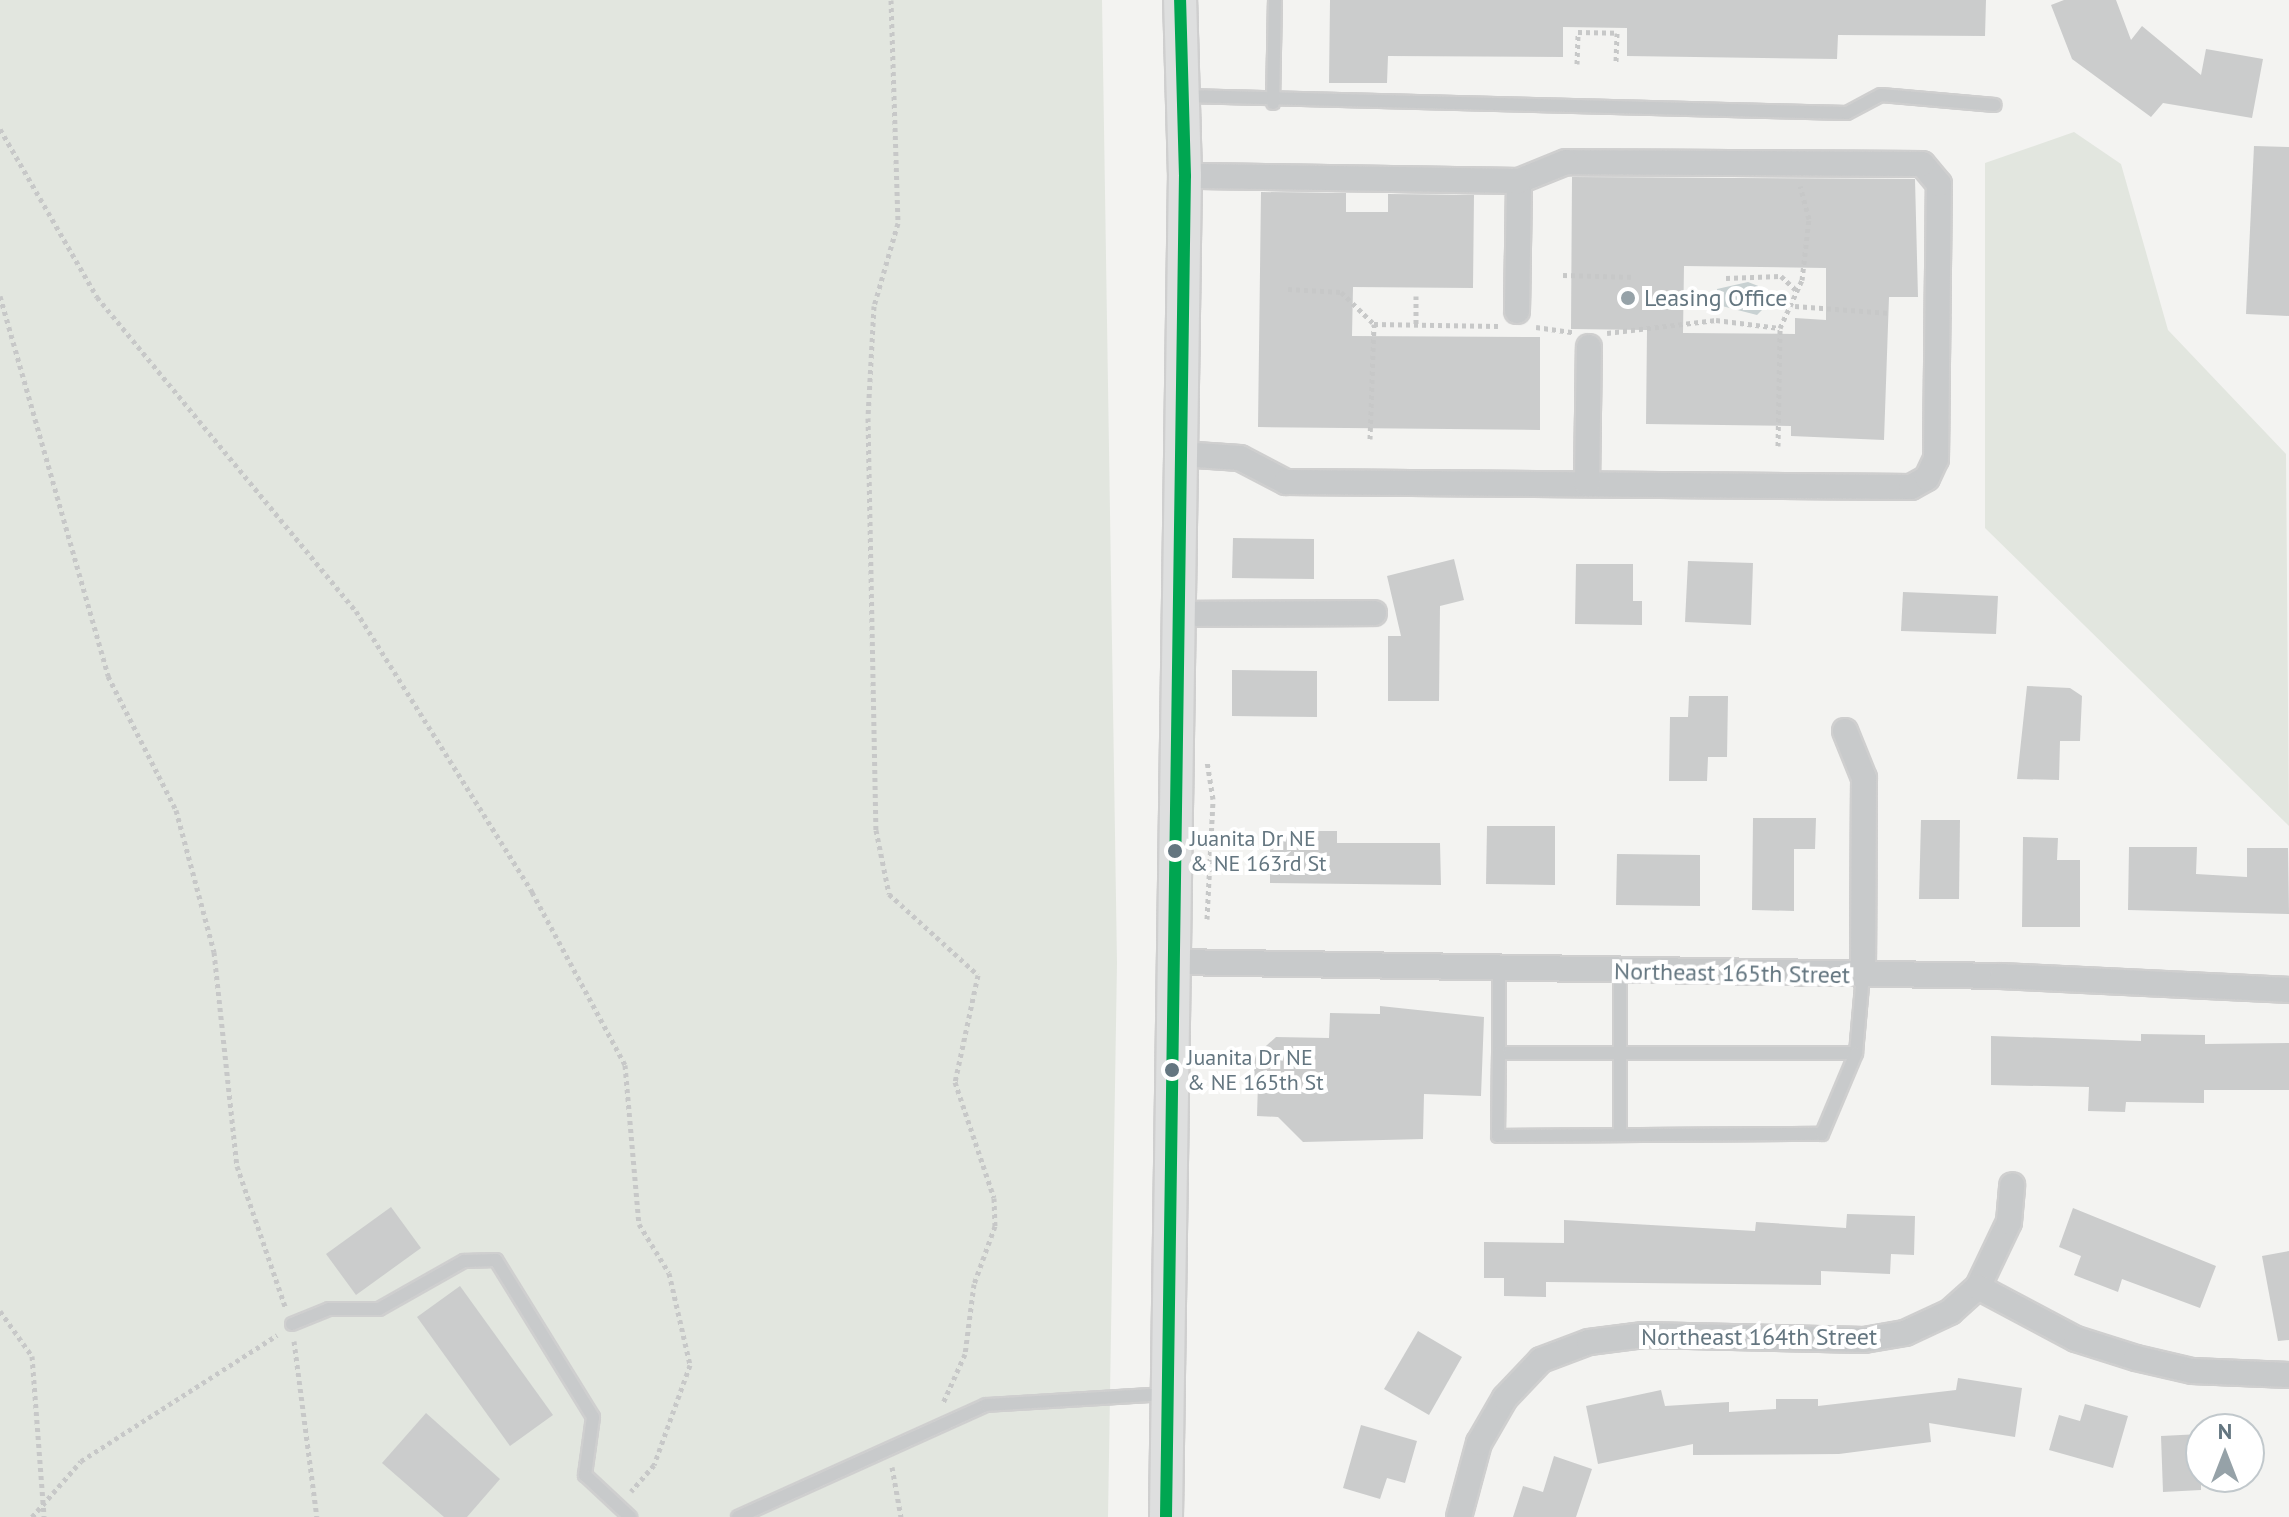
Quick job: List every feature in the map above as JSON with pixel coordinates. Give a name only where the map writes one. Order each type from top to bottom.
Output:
[{"type":"main road","points":[[1166,1517],[1185,176],[1180,0]]},
{"type":"street","points":[[1181,454],[1240,458],[1286,482],[1911,487],[1927,478],[1936,459],[1939,184],[1922,164],[1566,162],[1519,181],[1185,176]]},
{"type":"street","points":[[1515,321],[1519,181]]},
{"type":"street","points":[[1587,484],[1589,337]]},
{"type":"street","points":[[1179,614],[1374,613]]},
{"type":"street","points":[[1845,731],[1864,778],[1863,974]]},
{"type":"street","name":"Northeast 165th Street","points":[[1175,962],[1863,974],[2289,990]]},
{"type":"street","points":[[2012,1185],[2009,1222],[1978,1287],[2076,1339],[2136,1358],[2192,1371],[2289,1375]]},
{"type":"street","name":"Northeast 164th Street","points":[[1459,1517],[1479,1443],[1505,1398],[1541,1360],[1589,1342],[1644,1335],[1864,1340],[1916,1328],[1978,1287]]},
{"type":"lane","points":[[1273,103],[1275,0]]},
{"type":"lane","points":[[1182,96],[1273,103],[1847,113],[1881,95],[1995,105]]},
{"type":"lane","points":[[1499,970],[1498,1136],[1822,1134],[1856,1053],[1863,974]]},
{"type":"lane","points":[[1620,972],[1620,1135]]},
{"type":"lane","points":[[1499,1053],[1856,1053]]},
{"type":"lane","points":[[292,1324],[329,1309],[379,1309],[464,1261],[496,1260],[593,1417],[585,1475],[625,1513]]},
{"type":"lane","points":[[738,1517],[986,1405],[1169,1394]]},
{"type":"path","points":[[891,0],[898,223],[874,306],[868,418],[876,830],[889,894],[978,975],[955,1082],[994,1198],[995,1226],[974,1284],[965,1354],[937,1411]]},
{"type":"path","points":[[1577,64],[1578,32],[1617,33],[1616,64]]},
{"type":"path","points":[[0,129],[97,297],[356,611],[532,892],[625,1065],[639,1224],[669,1273],[690,1365],[654,1465],[625,1513]]},
{"type":"path","points":[[1778,446],[1780,328],[1795,306],[1809,219],[1800,202],[1799,164]]},
{"type":"path","points":[[1563,275],[1635,277]]},
{"type":"path","points":[[1726,278],[1781,276],[1796,290]]},
{"type":"path","points":[[1288,289],[1341,292],[1374,324],[1515,321],[1589,337],[1716,320],[1780,328]]},
{"type":"path","points":[[0,296],[77,547],[108,676],[176,810],[214,952],[237,1166],[292,1324],[317,1517]]},
{"type":"path","points":[[1416,296],[1416,325]]},
{"type":"path","points":[[1795,306],[1890,313]]},
{"type":"path","points":[[1370,439],[1374,324]]},
{"type":"path","points":[[0,1311],[32,1356],[44,1517]]},
{"type":"path","points":[[32,1517],[81,1461],[292,1324]]},
{"type":"path","points":[[889,1449],[901,1517]]},
{"type":"shaded area","points":[[0,0],[1102,0],[1117,963],[1108,1517],[0,1517]]},
{"type":"shaded area","points":[[2074,132],[2121,164],[2168,330],[2286,454],[2289,826],[1985,528],[1985,163]]},
{"type":"shaded area","points":[[1748,282],[1766,289],[1766,306],[1757,315],[1718,305],[1717,289]]},
{"type":"building","points":[[1330,0],[1986,0],[1985,36],[1838,35],[1837,59],[1627,56],[1627,28],[1563,27],[1563,57],[1388,56],[1387,83],[1329,83]]},
{"type":"building","points":[[2064,0],[2116,0],[2131,40],[2142,26],[2201,75],[2206,49],[2263,59],[2252,118],[2163,103],[2151,117],[2072,59],[2051,5]]},
{"type":"building","points":[[2254,146],[2289,147],[2289,316],[2246,314]]},
{"type":"building","points":[[1572,177],[1915,179],[1918,297],[1889,297],[1884,440],[1791,436],[1791,426],[1646,424],[1647,330],[1571,329]],"holes":[[[1684,266],[1826,268],[1826,320],[1795,318],[1795,334],[1683,333]]]},
{"type":"building","points":[[1261,192],[1346,193],[1346,212],[1388,212],[1388,194],[1474,195],[1473,288],[1353,287],[1352,336],[1540,337],[1540,430],[1258,427]]},
{"type":"building","points":[[1233,538],[1314,539],[1314,579],[1232,578]]},
{"type":"building","points":[[1454,559],[1464,600],[1440,606],[1439,701],[1388,701],[1388,636],[1401,636],[1387,576]]},
{"type":"building","points":[[1688,561],[1753,563],[1751,625],[1685,622]]},
{"type":"building","points":[[1576,564],[1633,564],[1633,601],[1642,601],[1642,625],[1575,624]]},
{"type":"building","points":[[1903,592],[1998,596],[1996,634],[1901,631]]},
{"type":"building","points":[[1232,670],[1317,671],[1317,717],[1232,716]]},
{"type":"building","points":[[2027,686],[2070,688],[2082,696],[2080,741],[2060,741],[2059,780],[2017,779]]},
{"type":"building","points":[[1689,696],[1728,696],[1727,757],[1708,757],[1707,781],[1669,781],[1670,717],[1688,717]]},
{"type":"building","points":[[1753,818],[1816,818],[1815,849],[1794,849],[1794,911],[1752,910]]},
{"type":"building","points":[[1921,820],[1960,820],[1959,899],[1919,899]]},
{"type":"building","points":[[1487,826],[1555,826],[1555,885],[1486,884]]},
{"type":"building","points":[[1270,831],[1337,831],[1337,843],[1440,843],[1441,885],[1270,883]]},
{"type":"building","points":[[2023,837],[2058,838],[2057,860],[2080,860],[2080,927],[2022,927]]},
{"type":"building","points":[[2129,847],[2197,847],[2196,874],[2247,877],[2247,848],[2288,848],[2289,914],[2128,910]]},
{"type":"building","points":[[1617,854],[1700,855],[1700,906],[1616,905]]},
{"type":"building","points":[[1380,1006],[1484,1017],[1481,1096],[1424,1094],[1423,1139],[1303,1142],[1278,1117],[1257,1116],[1258,1083],[1249,1081],[1256,1055],[1276,1037],[1329,1038],[1330,1013],[1380,1014]]},
{"type":"building","points":[[2141,1034],[2205,1035],[2205,1044],[2289,1043],[2289,1090],[2204,1090],[2204,1103],[2126,1102],[2125,1112],[2088,1111],[2089,1087],[1991,1085],[1991,1036],[2141,1041]]},
{"type":"building","points":[[391,1207],[421,1248],[356,1295],[326,1254]]},
{"type":"building","points":[[2073,1208],[2216,1266],[2200,1308],[2122,1279],[2118,1292],[2074,1275],[2081,1256],[2059,1247]]},
{"type":"building","points":[[1847,1214],[1915,1216],[1914,1255],[1891,1254],[1890,1274],[1821,1271],[1821,1285],[1546,1282],[1546,1297],[1504,1296],[1504,1278],[1484,1278],[1484,1242],[1564,1243],[1564,1220],[1755,1231],[1756,1222],[1846,1228]]},
{"type":"building","points":[[2289,1251],[2289,1340],[2278,1341],[2262,1256]]},
{"type":"building","points":[[460,1286],[553,1415],[510,1446],[417,1317]]},
{"type":"building","points":[[1418,1331],[1462,1357],[1429,1415],[1384,1389]]},
{"type":"building","points":[[1958,1378],[2022,1388],[2015,1437],[1929,1423],[1931,1442],[1839,1454],[1693,1455],[1693,1444],[1598,1464],[1586,1406],[1661,1390],[1665,1406],[1729,1402],[1729,1412],[1776,1409],[1776,1399],[1818,1399],[1818,1406],[1956,1390]]},
{"type":"building","points":[[2085,1404],[2128,1416],[2113,1468],[2049,1450],[2059,1415],[2080,1421]]},
{"type":"building","points":[[426,1413],[500,1479],[467,1517],[444,1517],[382,1463]]},
{"type":"building","points":[[1361,1425],[1417,1441],[1405,1483],[1387,1478],[1380,1499],[1343,1488]]},
{"type":"building","points":[[2185,1435],[2185,1491],[2163,1492],[2161,1436]]},
{"type":"building","points":[[1554,1456],[1592,1469],[1576,1517],[1513,1517],[1523,1486],[1543,1492]]},
{"type":"transit line","points":[[1166,1517],[1185,176],[1180,0]]},
{"type":"place","name":"Leasing Office","points":[[1628,298]]},
{"type":"place","name":"Juanita Dr NE & NE 163rd St","points":[[1175,851]]},
{"type":"place","name":"Juanita Dr NE & NE 165th St","points":[[1172,1070]]}]
